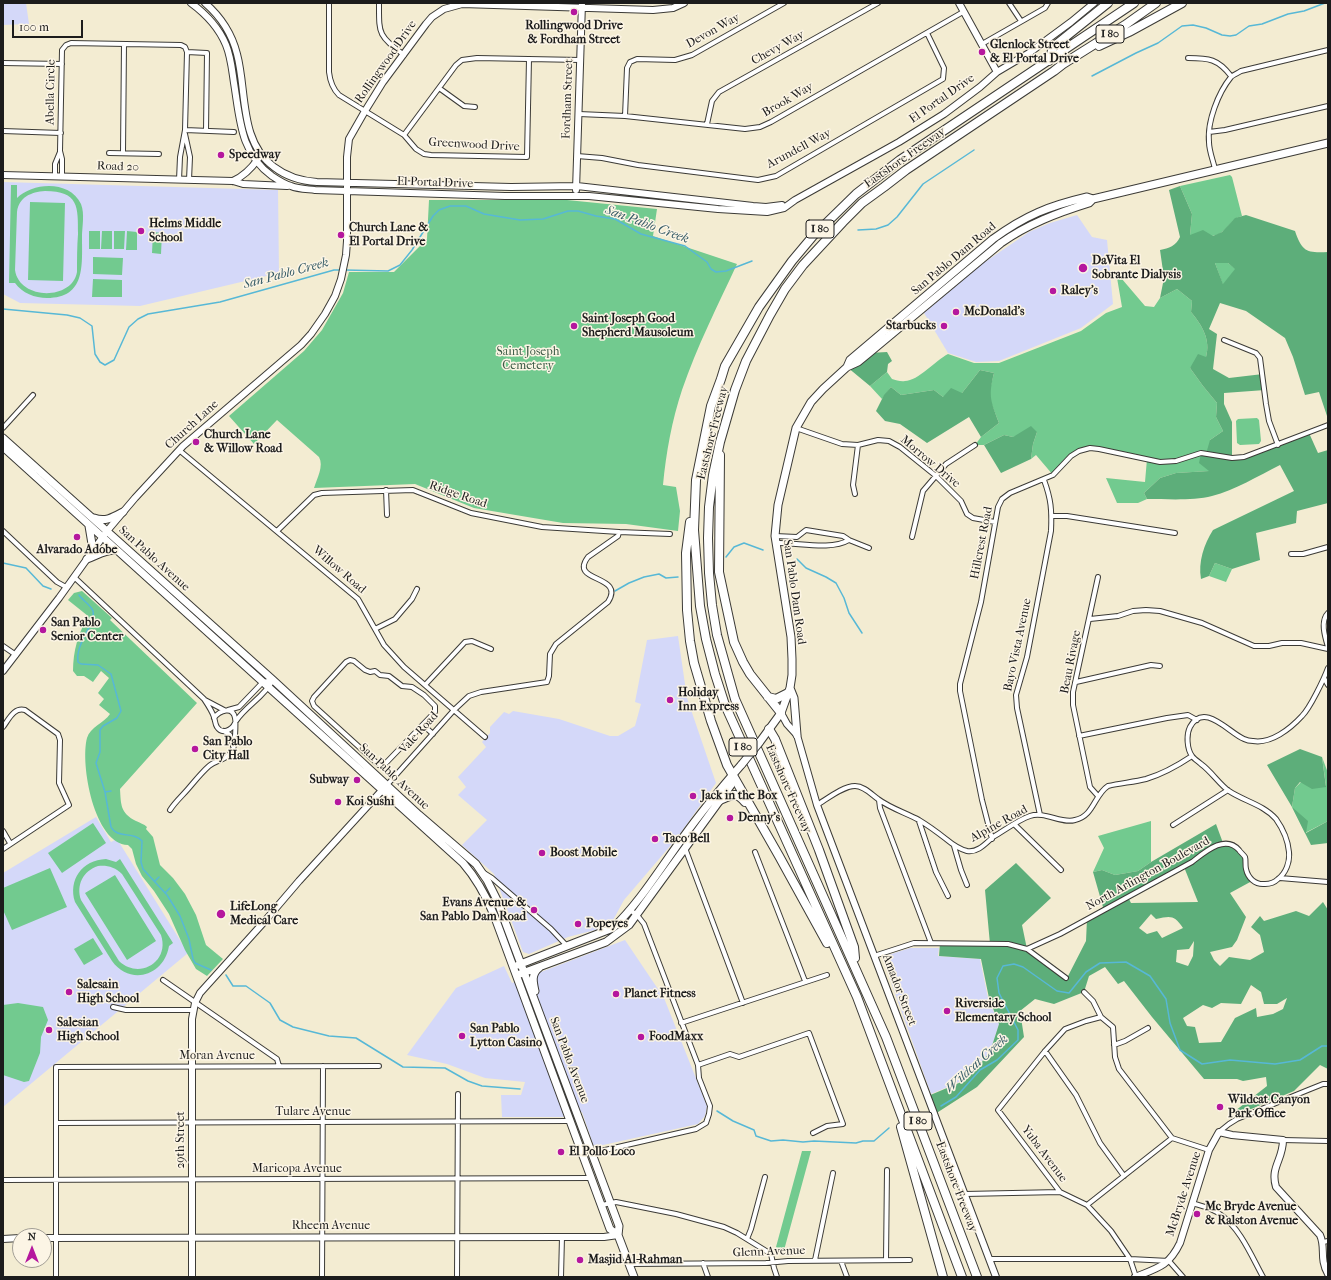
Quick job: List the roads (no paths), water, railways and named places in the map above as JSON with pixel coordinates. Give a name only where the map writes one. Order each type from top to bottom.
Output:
[{"type":"highway","points":[[1049,61],[1053,47],[1108,3]]},
{"type":"highway","name":"Eastshore Freeway","points":[[962,1277],[857,997],[725,705],[706,639],[699,599],[694,530],[696,480],[711,406],[726,366],[759,307],[792,260],[856,194],[900,160],[1134,3]]},
{"type":"highway","name":"Eastshore Freeway","points":[[978,1277],[886,1037],[735,699],[719,642],[708,573],[709,506],[712,475],[735,390],[746,361],[758,336],[785,289],[803,265],[822,244],[862,203],[884,186],[1054,72],[1063,64],[1156,3]]},
{"type":"highway","points":[[1063,64],[1129,32],[1182,3]]},
{"type":"highway","points":[[720,442],[719,572],[734,642],[743,662],[781,713]]},
{"type":"highway","points":[[696,480],[686,553],[687,610],[690,641],[696,669],[711,721],[732,775],[779,856],[857,997]]},
{"type":"highway","points":[[768,697],[776,699],[789,691]]},
{"type":"highway","points":[[769,729],[775,739],[854,947],[855,966]]},
{"type":"highway","points":[[720,800],[735,794],[740,796],[754,813]]},
{"type":"highway","points":[[892,1089],[905,1144],[943,1277]]},
{"type":"main road","name":"San Pablo Dam Road","points":[[512,967],[597,936],[612,928],[643,894],[683,836],[759,743],[781,713],[789,691],[792,659],[791,637],[775,539],[778,505],[796,428],[811,402],[847,367],[850,360],[993,239],[1019,222],[1050,207],[1088,197],[1093,199],[1328,143]]},
{"type":"main road","name":"San Pablo Avenue","points":[[3,438],[273,680],[472,874],[481,887],[494,915],[610,1229],[618,1235]]},
{"type":"main road","name":"San Pablo Avenue","points":[[3,447],[269,688],[385,788],[465,854],[480,870],[497,900],[518,955],[592,1152],[618,1226],[618,1235],[634,1277]]},
{"type":"main road","points":[[42,483],[46,483],[63,497],[69,498]]},
{"type":"main road","points":[[92,517],[107,520],[123,512]]},
{"type":"main road","points":[[89,526],[92,544],[89,557],[96,556],[105,550],[116,550]]},
{"type":"main road","points":[[153,583],[156,582],[173,595],[179,596]]},
{"type":"main road","points":[[789,691],[794,698],[797,735]]},
{"type":"main road","name":"San Pablo Dam Road","points":[[515,975],[606,942],[629,925],[731,785],[732,775]]},
{"type":"main road","points":[[454,855],[465,854]]},
{"type":"main road","points":[[579,952],[579,946],[594,940],[597,936]]},
{"type":"main road","points":[[554,961],[567,951],[567,947]]},
{"type":"main road","points":[[518,955],[524,958],[535,959]]},
{"type":"main road","points":[[533,996],[535,991],[532,979],[534,972],[540,966]]},
{"type":"main road","points":[[570,1121],[574,1122],[584,1133]]},
{"type":"main road","points":[[576,1137],[585,1149],[592,1152]]},
{"type":"street","name":"El Portal Drive","points":[[191,3],[209,18],[226,45],[231,62],[242,132],[256,162],[266,171],[290,186],[315,190],[346,191],[505,196],[576,195],[762,212],[784,208],[795,200],[899,142],[944,114],[997,72],[1029,53],[1072,22],[1094,3]]},
{"type":"street","name":"El Portal Drive","points":[[205,3],[220,20],[234,42],[239,60],[250,132],[261,155],[280,172],[298,180],[511,187],[577,186],[766,207],[782,205],[795,200]]},
{"type":"street","name":"Greenwood Drive","points":[[329,3],[330,83],[339,95],[404,134],[416,149],[424,154],[527,158],[529,59]]},
{"type":"street","points":[[379,3],[379,26],[381,34],[385,40],[404,55]]},
{"type":"street","name":"Rollingwood Drive","points":[[346,182],[348,144],[352,133],[383,82],[432,17],[444,9],[462,4],[582,5],[664,10],[684,3]]},
{"type":"street","name":"Devon Way","points":[[625,116],[627,68],[630,62],[637,59],[676,60],[692,55],[784,3]]},
{"type":"street","name":"Chevy Way","points":[[707,124],[712,101],[720,92],[878,3]]},
{"type":"street","points":[[959,3],[997,72]]},
{"type":"street","points":[[1009,3],[1021,21]]},
{"type":"street","points":[[982,44],[1045,8],[1048,3]]},
{"type":"street","name":"Fordham Street","points":[[576,195],[582,5]]},
{"type":"street","name":"Brook Way","points":[[579,114],[625,116],[745,129],[760,127],[964,12]]},
{"type":"street","name":"Arundell Way","points":[[577,156],[602,158],[638,165],[758,180],[776,176],[943,79],[944,68],[927,33]]},
{"type":"street","name":"Abella Circle","points":[[62,177],[62,159],[60,152],[62,50],[66,45],[71,43],[181,45],[185,47],[187,52]]},
{"type":"street","points":[[123,153],[124,44]]},
{"type":"street","points":[[1215,169],[1210,152],[1209,132],[1214,108],[1231,76],[1241,71],[1328,50]]},
{"type":"street","points":[[179,180],[180,156],[185,130],[187,52],[207,52],[206,130]]},
{"type":"street","points":[[404,134],[456,65],[462,60],[477,58],[580,60]]},
{"type":"street","points":[[1188,58],[1212,60],[1220,65],[1231,76]]},
{"type":"street","points":[[3,63],[62,64]]},
{"type":"street","points":[[439,88],[464,106],[475,107]]},
{"type":"street","points":[[1209,132],[1225,130],[1328,106]]},
{"type":"street","points":[[185,130],[234,132]]},
{"type":"street","points":[[185,130],[190,157],[189,180]]},
{"type":"street","points":[[3,131],[61,133]]},
{"type":"street","name":"Abella Circle","points":[[55,176],[55,164],[60,152]]},
{"type":"street","points":[[109,153],[159,154]]},
{"type":"street","points":[[233,181],[245,174],[261,155]]},
{"type":"street","name":"Road 20","points":[[3,175],[233,181],[243,184],[290,186]]},
{"type":"street","name":"Church Lane","points":[[3,671],[107,531],[123,512],[179,450],[306,340],[325,314],[335,296],[341,280],[344,263],[347,236],[346,182]]},
{"type":"street","points":[[1224,340],[1256,353],[1260,358],[1269,421],[1278,445]]},
{"type":"street","points":[[3,428],[33,395]]},
{"type":"street","name":"Hillcrest Road","points":[[992,839],[982,800],[960,691],[960,684],[981,602],[998,507],[1002,499],[1053,475],[1071,456],[1079,451],[1090,448],[1160,462],[1168,462],[1201,453],[1232,458],[1244,457],[1328,426]]},
{"type":"street","name":"Morrow Drive","points":[[796,428],[842,444],[858,445],[878,440],[889,441],[900,447],[936,476],[961,501],[967,514],[974,518],[995,522]]},
{"type":"street","points":[[855,494],[853,485],[858,445]]},
{"type":"street","points":[[912,537],[923,491],[946,464],[975,445]]},
{"type":"street","name":"Willow Road","points":[[179,450],[358,599],[384,645],[404,667],[485,738]]},
{"type":"street","name":"Bayo Vista Avenue","points":[[1040,815],[1017,708],[1016,695],[1018,683],[1027,657],[1049,546],[1052,516],[1050,496],[1044,480]]},
{"type":"street","points":[[386,490],[387,515]]},
{"type":"street","name":"Ridge Road","points":[[276,531],[314,495],[322,493],[413,490],[471,513],[542,527],[670,534]]},
{"type":"street","points":[[1052,516],[1067,516],[1175,532]]},
{"type":"street","points":[[775,539],[797,537],[806,530],[837,534],[869,548]]},
{"type":"street","points":[[3,531],[57,582],[66,587]]},
{"type":"street","name":"Vale Road","points":[[195,1003],[200,993],[264,922],[299,880],[385,788],[454,710],[469,696],[482,692],[547,682],[549,676],[550,654],[556,644],[608,602],[612,596],[613,592],[611,587],[608,584],[588,575],[584,567],[585,560],[588,557],[618,536],[619,532]]},
{"type":"street","points":[[775,539],[816,545],[830,545],[849,540]]},
{"type":"street","points":[[1291,554],[1303,554],[1328,547]]},
{"type":"street","points":[[74,577],[204,700],[234,715],[236,741],[234,749],[222,761],[210,765],[170,810]]},
{"type":"street","name":"Beau Rivage","points":[[1098,577],[1073,692],[1073,705],[1090,787],[1098,796]]},
{"type":"street","points":[[375,630],[395,619],[412,599],[417,588]]},
{"type":"street","points":[[1090,619],[1112,617],[1133,611],[1160,611],[1202,623],[1254,646],[1269,646],[1282,642],[1301,642],[1328,648],[1324,630],[1326,615],[1328,613]]},
{"type":"street","points":[[425,685],[465,642],[472,641],[491,649]]},
{"type":"street","points":[[3,646],[16,655]]},
{"type":"street","points":[[354,661],[365,670],[370,672],[375,671],[389,676],[402,686],[412,688],[424,695],[435,706],[435,712],[423,725],[383,766],[380,765],[314,706],[312,701],[346,662],[354,661]]},
{"type":"street","points":[[1076,682],[1151,665],[1160,666]]},
{"type":"street","points":[[1328,668],[1303,715],[1281,734],[1266,740],[1254,741],[1243,739],[1217,720],[1205,717],[1197,720],[1190,726],[1188,734],[1188,745],[1192,756],[1207,768],[1228,790],[1245,800],[1262,807],[1275,818],[1288,842],[1289,855],[1287,867],[1280,878],[1328,882]]},
{"type":"street","points":[[1324,678],[1328,685]]},
{"type":"street","points":[[214,718],[218,713],[239,707],[263,682],[273,680]]},
{"type":"street","points":[[224,731],[231,729],[241,713],[253,704],[269,688],[273,680]]},
{"type":"street","points":[[204,700],[218,728],[230,735],[234,749]]},
{"type":"street","points":[[3,727],[15,711],[20,709],[25,710],[58,734],[60,740],[59,783],[69,805],[3,848]]},
{"type":"street","name":"Amador Street","points":[[781,713],[787,724],[797,735],[817,805],[996,1277]]},
{"type":"street","points":[[1079,736],[1188,715],[1197,720]]},
{"type":"street","points":[[423,725],[433,734]]},
{"type":"street","name":"Alpine Road","points":[[817,805],[847,787],[856,786],[865,789],[879,800],[919,820],[954,846],[968,851],[982,847],[1014,824],[1031,815],[1075,820],[1086,815],[1094,807],[1098,796],[1108,786],[1145,779],[1162,773],[1177,766],[1192,756]]},
{"type":"street","points":[[1173,825],[1228,790]]},
{"type":"street","points":[[879,800],[880,808],[931,943]]},
{"type":"street","points":[[919,820],[936,872],[948,896]]},
{"type":"street","points":[[1014,824],[1061,870]]},
{"type":"street","points":[[3,831],[10,843]]},
{"type":"street","points":[[683,836],[685,849],[743,1003]]},
{"type":"street","name":"North Arlington Boulevard","points":[[1027,949],[1060,934],[1192,862],[1208,850],[1223,843],[1235,846],[1245,857],[1246,870],[1252,881],[1260,885],[1273,884],[1280,878]]},
{"type":"street","points":[[954,846],[967,885]]},
{"type":"street","points":[[755,852],[805,981]]},
{"type":"street","points":[[480,870],[492,878],[548,927],[567,947]]},
{"type":"street","points":[[592,1152],[702,1126],[706,1123],[709,1114],[710,1106],[699,1078],[698,1065],[644,924],[637,915],[630,910]]},
{"type":"street","points":[[874,956],[906,944],[914,943],[1008,944],[1027,949],[1066,978]]},
{"type":"street","points":[[681,1023],[827,975]]},
{"type":"street","points":[[163,980],[277,1059],[279,1066]]},
{"type":"street","points":[[1084,992],[1093,1001],[1101,1017],[1112,1027],[1115,1057],[1119,1069],[1172,1138],[1209,1150]]},
{"type":"street","name":"29th Street","points":[[192,1277],[192,1015],[195,1003]]},
{"type":"street","points":[[113,1007],[126,1010],[193,1010]]},
{"type":"street","points":[[1101,1017],[1066,1029],[1045,1051],[1076,1095],[1100,1143],[1124,1176]]},
{"type":"street","points":[[1114,1045],[1125,1041],[1148,1028]]},
{"type":"street","points":[[698,1065],[730,1054],[739,1057],[809,1033],[844,1124],[827,1126],[813,1133]]},
{"type":"street","name":"Yuba Avenue","points":[[1045,1051],[998,1110],[1060,1192],[1087,1205],[1111,1231],[1130,1259],[1136,1277]]},
{"type":"street","points":[[322,1277],[323,1066]]},
{"type":"street","name":"Moran Avenue","points":[[57,1123],[56,1067],[379,1066]]},
{"type":"street","points":[[1219,1132],[1238,1119],[1323,1084],[1328,1084]]},
{"type":"street","points":[[458,1094],[458,1277]]},
{"type":"street","name":"Tulare Avenue","points":[[57,1123],[570,1121]]},
{"type":"street","points":[[56,1277],[57,1123]]},
{"type":"street","points":[[1219,1132],[1232,1135],[1282,1140],[1328,1141]]},
{"type":"street","name":"McBryde Avenue","points":[[1169,1261],[1180,1243],[1209,1150],[1219,1132]]},
{"type":"street","points":[[1087,1205],[1172,1138]]},
{"type":"street","points":[[1282,1140],[1283,1149],[1274,1172],[1276,1187],[1326,1241],[1322,1260],[1328,1274]]},
{"type":"street","points":[[886,1260],[887,1170]]},
{"type":"street","points":[[815,1260],[833,1173]]},
{"type":"street","points":[[747,1239],[765,1176]]},
{"type":"street","name":"Maricopa Avenue","points":[[3,1180],[592,1178]]},
{"type":"street","points":[[965,1194],[1060,1192]]},
{"type":"street","points":[[602,1205],[610,1202],[616,1202],[669,1213],[724,1227],[737,1233],[771,1254],[777,1277]]},
{"type":"street","points":[[1192,1203],[1212,1209],[1221,1214],[1233,1226],[1263,1277]]},
{"type":"street","name":"Rheem Avenue","points":[[52,1238],[458,1236],[562,1237],[618,1235]]},
{"type":"street","points":[[561,1277],[562,1237]]},
{"type":"street","points":[[989,1259],[1130,1259],[1169,1261],[1183,1277]]},
{"type":"street","name":"Glenn Avenue","points":[[629,1264],[815,1260],[910,1260]]},
{"type":"street","points":[[841,1260],[847,1277]]},
{"type":"street","points":[[1136,1277],[1169,1261]]},
{"type":"street","points":[[702,1263],[708,1277]]},
{"type":"waterway","name":"San Pablo Creek","points":[[1092,76],[1158,43],[1182,26],[1193,25],[1206,28],[1222,35],[1230,36],[1236,35],[1249,26],[1262,24],[1288,14],[1304,11],[1325,3]]},
{"type":"waterway","name":"San Pablo Creek","points":[[858,230],[876,229],[888,225],[897,217],[923,184],[974,150]]},
{"type":"waterway","name":"San Pablo Creek","points":[[345,270],[388,271],[400,265],[412,250],[433,216],[439,210],[450,206],[466,206],[484,214],[520,220],[543,219],[568,211],[578,211],[615,219],[641,234],[685,246],[707,262],[711,269],[716,272],[726,271],[752,261]]},
{"type":"waterway","name":"San Pablo Creek","points":[[3,309],[67,315],[80,318],[92,326],[95,354],[100,362],[105,365],[114,360],[129,327],[138,319],[148,314],[220,302],[334,270],[341,270]]},
{"type":"waterway","points":[[726,557],[734,547],[744,543],[763,550]]},
{"type":"waterway","points":[[785,551],[791,551]]},
{"type":"waterway","points":[[797,559],[806,568],[836,583],[844,598],[849,613],[862,633]]},
{"type":"waterway","name":"Wildcat Creek","points":[[3,563],[26,568],[43,586],[51,589]]},
{"type":"waterway","points":[[615,591],[644,577],[659,574],[666,578],[678,577]]},
{"type":"waterway","name":"Wildcat Creek","points":[[79,595],[92,609],[93,616],[92,622],[82,641],[78,655],[78,662],[81,664],[98,665],[111,674],[121,711],[117,718],[103,726],[100,730],[100,752],[96,763],[105,792],[111,827],[117,833],[135,836],[142,841],[141,862],[143,869],[167,895],[180,916],[189,939],[195,963],[211,970]]},
{"type":"waterway","name":"Wildcat Creek","points":[[105,792],[111,791]]},
{"type":"waterway","name":"Wildcat Creek","points":[[155,881],[159,877]]},
{"type":"waterway","name":"Wildcat Creek","points":[[165,893],[170,888]]},
{"type":"waterway","name":"Wildcat Creek","points":[[941,1106],[956,1097],[980,1070],[997,1060],[1018,1040],[1018,1030],[999,993],[997,978],[1003,966],[1014,964],[1023,967],[1057,991],[1069,993],[1086,972],[1100,963],[1126,962],[1150,976],[1166,999],[1170,1023],[1180,1050],[1202,1064],[1230,1060],[1275,1064],[1300,1060],[1322,1046],[1328,1046]]},
{"type":"waterway","name":"Wildcat Creek","points":[[226,975],[233,986],[246,986],[270,1003],[280,1020],[293,1027],[329,1036],[356,1038],[403,1067],[445,1068],[468,1081],[482,1086],[520,1089]]},
{"type":"waterway","name":"Wildcat Creek","points":[[717,1111],[733,1121],[754,1130],[756,1136],[771,1141],[783,1140],[856,1143],[863,1141],[874,1141],[889,1128]]},
{"type":"place","name":"Rollingwood Drive & Fordham Street","points":[[574,12]]},
{"type":"place","name":"Glenlock Street & El Portal Drive","points":[[982,52]]},
{"type":"place","name":"Speedway","points":[[221,155]]},
{"type":"place","name":"Helms Middle School","points":[[141,231]]},
{"type":"place","name":"Church Lane & El Portal Drive","points":[[341,235]]},
{"type":"place","name":"DaVita El Sobrante Dialysis","points":[[1083,268]]},
{"type":"place","name":"Raley's","points":[[1053,291]]},
{"type":"place","name":"McDonald's","points":[[956,312]]},
{"type":"place","name":"Saint Joseph Good Shepherd Mausoleum","points":[[574,326]]},
{"type":"place","name":"Starbucks","points":[[944,326]]},
{"type":"place","name":"Church Lane & Willow Road","points":[[196,442]]},
{"type":"place","name":"Alvarado Adobe","points":[[77,537]]},
{"type":"place","name":"San Pablo Senior Center","points":[[43,630]]},
{"type":"place","name":"Holiday Inn Express","points":[[670,700]]},
{"type":"place","name":"San Pablo City Hall","points":[[195,749]]},
{"type":"place","name":"Subway","points":[[357,780]]},
{"type":"place","name":"Jack in the Box","points":[[693,796]]},
{"type":"place","name":"Koi Sushi","points":[[338,802]]},
{"type":"place","name":"Denny's","points":[[730,818]]},
{"type":"place","name":"Taco Bell","points":[[655,839]]},
{"type":"place","name":"Boost Mobile","points":[[542,853]]},
{"type":"place","name":"Evans Avenue & San Pablo Dam Road","points":[[534,910]]},
{"type":"place","name":"LifeLong Medical Care","points":[[221,914]]},
{"type":"place","name":"Popeyes","points":[[578,924]]},
{"type":"place","name":"Salesain High School","points":[[69,992]]},
{"type":"place","name":"Planet Fitness","points":[[616,994]]},
{"type":"place","name":"Riverside Elementary School","points":[[947,1011]]},
{"type":"place","name":"Salesian High School","points":[[49,1030]]},
{"type":"place","name":"San Pablo Lytton Casino","points":[[462,1036]]},
{"type":"place","name":"FoodMaxx","points":[[641,1037]]},
{"type":"place","name":"Wildcat Canyon Park Office","points":[[1220,1107]]},
{"type":"place","name":"El Pollo Loco","points":[[561,1152]]},
{"type":"place","name":"Mc Bryde Avenue & Ralston Avenue","points":[[1197,1214]]},
{"type":"place","name":"Masjid Al-Rahman","points":[[580,1260]]},
{"type":"park label","name":"Saint Joseph Cemetery","points":[[528,359]]}]
